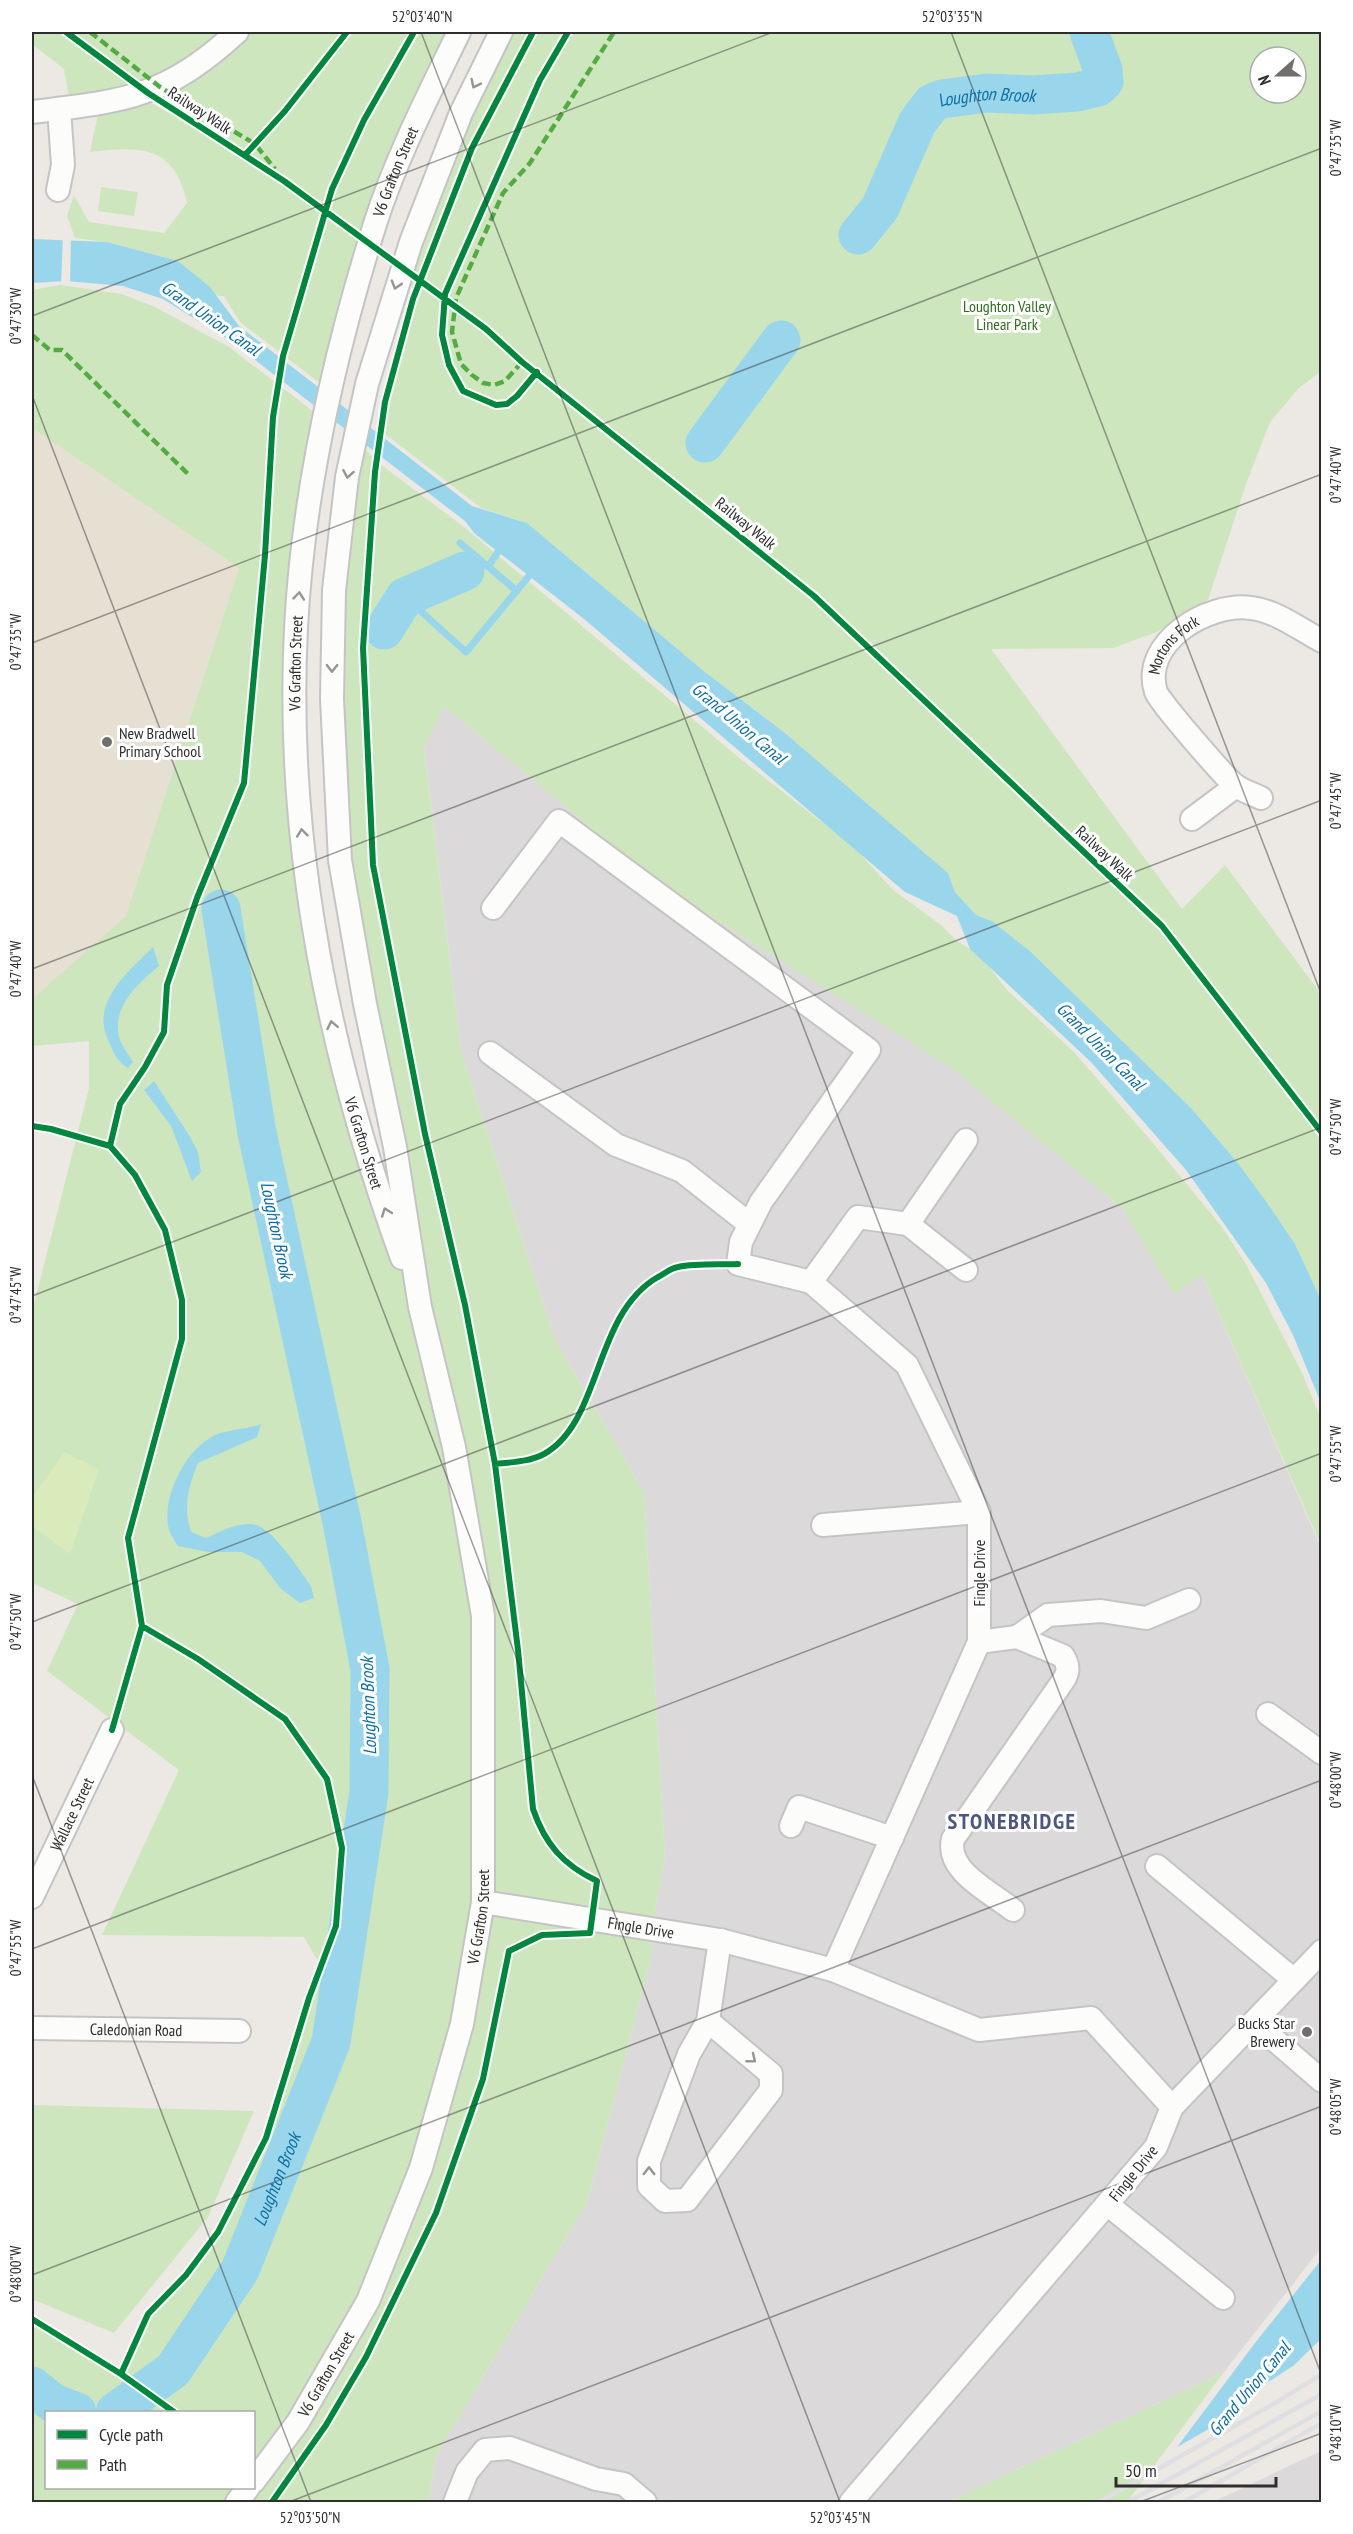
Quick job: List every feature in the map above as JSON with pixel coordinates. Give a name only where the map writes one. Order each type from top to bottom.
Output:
[{"type":"street","points":[[32,112],[100,105],[148,93],[183,76],[237,32]]},
{"type":"street","name":"V6 Grafton Street","points":[[420,1307],[373,1177],[339,1059],[316,944],[301,826],[295,702],[296,627],[309,502],[332,376],[376,221],[425,101],[459,32]]},
{"type":"street","name":"V6 Grafton Street","points":[[255,2480],[298,2422],[368,2301],[422,2168],[462,2024],[483,1902],[483,1616],[453,1447],[420,1307],[395,1147],[365,1005],[340,860],[332,699],[334,590],[347,477],[367,384],[411,242],[461,113],[501,32]]},
{"type":"street","points":[[57,190],[63,165],[59,109]]},
{"type":"street","name":"Mortons Fork","points":[[1261,798],[1236,786],[1156,693],[1154,671],[1160,652],[1188,624],[1226,609],[1249,608],[1271,613],[1322,641]]},
{"type":"street","points":[[1192,819],[1236,786]]},
{"type":"street","points":[[490,1053],[616,1145],[682,1171],[748,1223],[868,1050],[559,821],[493,908]]},
{"type":"street","points":[[908,1224],[966,1140]]},
{"type":"street","points":[[810,1282],[858,1217],[908,1224],[966,1270]]},
{"type":"street","name":"Fingle Drive","points":[[748,1223],[741,1242],[738,1264],[810,1282],[907,1365],[979,1512],[979,1642],[833,1970]]},
{"type":"street","points":[[823,1525],[979,1512]]},
{"type":"street","points":[[979,1642],[1017,1637],[1048,1615],[1101,1611],[1146,1618],[1189,1600]]},
{"type":"street","points":[[1013,1910],[957,1866],[951,1847],[953,1839],[1000,1767],[1068,1672],[1063,1656],[1017,1637]]},
{"type":"street","points":[[1268,1714],[1322,1753]]},
{"type":"street","name":"Wallace Street","points":[[32,1897],[112,1731]]},
{"type":"street","points":[[791,1826],[799,1806],[892,1838]]},
{"type":"street","points":[[1157,1866],[1294,1980]]},
{"type":"street","name":"Fingle Drive","points":[[483,1902],[720,1940],[833,1970],[979,2030],[1091,2018],[1173,2107],[1156,2147],[851,2502]]},
{"type":"street","points":[[708,2021],[771,2074],[771,2090],[687,2200],[665,2201],[649,2186],[649,2162],[689,2054],[708,2021],[720,1940]]},
{"type":"street","points":[[1173,2107],[1322,1951]]},
{"type":"street","points":[[1254,2022],[1322,2081]]},
{"type":"street","name":"Caledonian Road","points":[[32,2028],[239,2031]]},
{"type":"street","points":[[1107,2204],[1222,2298]]},
{"type":"street","points":[[455,2502],[467,2472],[485,2450],[510,2448],[596,2479],[624,2484],[645,2502]]},
{"type":"street","points":[[237,2502],[247,2489]]},
{"type":"shaded area","name":"New Bradwell Primary School","points":[[32,428],[239,568],[126,917],[32,999]]},
{"type":"shaded area","points":[[444,706],[659,884],[950,1066],[1122,1208],[1174,1293],[1202,1275],[1321,1548],[1321,2248],[1224,2372],[948,2502],[428,2502],[436,2456],[587,2202],[651,1958],[652,1929],[665,1857],[644,1492],[554,1338],[461,1051],[424,747]]},
{"type":"shaded area","points":[[1321,2451],[1321,2502],[1213,2502]]},
{"type":"green space","points":[[32,32],[459,32],[425,101],[333,393],[240,322],[224,296],[218,296],[178,261],[107,242],[75,238],[67,216],[74,195],[89,222],[164,233],[187,203],[174,170],[164,160],[153,154],[125,149],[90,152],[100,105],[153,104],[224,142],[153,99],[69,97],[64,69],[32,44]]},
{"type":"green space","name":"Loughton Valley Linear Park","points":[[501,32],[1321,32],[1321,371],[1299,388],[1270,422],[1246,484],[1208,600],[1157,632],[1113,648],[991,649],[1182,909],[1225,865],[1321,994],[1321,1300],[1295,1244],[1237,1162],[1191,1108],[1031,952],[992,921],[976,915],[955,892],[948,873],[785,733],[705,672],[527,523],[481,508],[385,434],[385,402],[415,290],[399,277]]},
{"type":"green space","points":[[101,187],[138,192],[134,216],[98,211]]},
{"type":"green space","points":[[60,285],[122,294],[155,307],[229,347],[331,425],[296,627],[316,944],[418,1301],[367,1060],[332,699],[352,435],[376,461],[464,527],[743,761],[853,846],[892,889],[941,925],[957,941],[980,955],[1007,990],[1074,1052],[1222,1227],[1246,1264],[1303,1375],[1321,1419],[1322,1548],[1202,1275],[1174,1294],[1122,1208],[950,1067],[659,884],[444,706],[424,748],[461,1051],[554,1338],[644,1492],[665,1857],[652,1929],[651,1958],[587,2202],[436,2456],[428,2502],[237,2502],[247,2489],[255,2489],[255,2411],[45,2411],[45,2489],[246,2489],[235,2502],[32,2502],[32,2326],[123,2370],[148,2314],[186,2275],[218,2232],[266,2138],[320,1964],[304,1937],[102,1935],[179,1770],[47,1671],[78,1604],[32,1583],[32,1312],[89,1088],[89,1041],[32,1046],[32,999],[126,916],[239,568],[32,428],[32,290]]},
{"type":"green space","points":[[64,1452],[99,1469],[70,1554],[32,1526],[32,1498]]},
{"type":"green space","points":[[32,2105],[254,2111],[208,2217],[114,2333],[32,2299]]},
{"type":"green space","points":[[1224,2372],[1127,2502],[948,2502]]},
{"type":"water","name":"Grand Union Canal","points":[[32,239],[107,242],[178,261],[210,287],[239,326],[472,506],[527,523],[705,672],[785,733],[948,873],[955,892],[976,915],[992,921],[1031,952],[1191,1108],[1237,1162],[1265,1200],[1295,1244],[1321,1300],[1321,1403],[1293,1335],[1266,1283],[1186,1170],[1091,1062],[970,949],[957,916],[905,892],[584,619],[474,533],[465,521],[229,340],[163,299],[123,286],[66,281],[32,283]]},
{"type":"water","points":[[153,947],[159,966],[135,988],[119,1016],[119,1037],[133,1062],[128,1068],[118,1060],[113,1050],[104,1028],[104,1014],[114,989]]},
{"type":"water","points":[[154,1081],[198,1152],[201,1172],[192,1181],[171,1126],[144,1090]]},
{"type":"water","points":[[261,1424],[257,1437],[198,1463],[188,1497],[187,1514],[191,1532],[206,1538],[228,1528],[245,1524],[259,1526],[267,1531],[284,1549],[311,1586],[314,1598],[300,1603],[280,1588],[260,1561],[242,1552],[208,1552],[178,1546],[169,1528],[167,1512],[170,1499],[180,1471],[188,1459],[208,1439],[220,1433]]},
{"type":"water","name":"Grand Union Canal","points":[[1321,2260],[1321,2339],[1293,2366],[1256,2390],[1167,2502],[1136,2502],[1255,2343]]},
{"type":"pier","points":[[63,236],[71,237],[70,284],[61,284]]},
{"type":"pier","points":[[1244,2409],[1171,2502],[1133,2502],[1172,2450]]},
{"type":"waterway","name":"Loughton Brook","points":[[858,235],[880,208],[917,123],[932,103],[942,99],[987,93],[1032,95],[1077,92],[1098,87],[1104,81],[1103,70],[1089,32]]},
{"type":"waterway","name":"Loughton Brook","points":[[705,443],[781,340]]},
{"type":"waterway","points":[[460,543],[517,591]]},
{"type":"waterway","name":"Loughton Brook","points":[[488,567],[503,544]]},
{"type":"waterway","name":"Loughton Brook","points":[[384,630],[405,597],[465,571]]},
{"type":"waterway","points":[[405,597],[466,652],[533,571]]},
{"type":"waterway","name":"Loughton Brook","points":[[116,2411],[173,2370],[240,2270],[331,2042],[369,1792],[370,1669],[342,1522],[257,1133],[221,909]]},
{"type":"waterway","name":"Loughton Brook","points":[[32,2386],[53,2403],[74,2411]]},
{"type":"railway","points":[[1099,2502],[1277,2402],[1322,2374]]},
{"type":"railway","points":[[1128,2502],[1322,2394]]},
{"type":"railway","points":[[1159,2502],[1322,2411]]},
{"type":"railway","points":[[1184,2502],[1322,2423]]},
{"type":"marked path","points":[[90,32],[160,87],[255,144],[275,169]]},
{"type":"marked path","points":[[522,362],[505,381],[494,385],[483,383],[472,375],[461,364],[452,332],[456,298],[503,193],[530,163],[614,32]]},
{"type":"marked path","points":[[32,335],[50,350],[62,350],[190,476]]},
{"type":"cycle path","name":"Railway Walk","points":[[66,32],[148,93],[284,181],[486,329],[522,362],[814,596],[1162,926],[1322,1133]]},
{"type":"cycle path","points":[[245,155],[285,111],[347,32]]},
{"type":"cycle path","points":[[110,1146],[120,1104],[145,1067],[164,1032],[167,985],[197,898],[244,783],[265,555],[273,417],[283,356],[332,189],[364,120],[414,32]]},
{"type":"cycle path","points":[[272,2502],[326,2425],[366,2357],[436,2213],[483,2079],[509,1951],[542,1935],[590,1933],[597,1881],[574,1868],[557,1852],[543,1833],[533,1809],[518,1650],[495,1464],[465,1305],[425,1134],[373,865],[363,648],[375,472],[385,402],[413,299],[472,148],[533,32]]},
{"type":"cycle path","points":[[537,372],[517,396],[507,404],[496,405],[463,391],[449,365],[442,335],[445,294],[540,80],[568,32]]},
{"type":"cycle path","points":[[32,1126],[51,1129],[110,1146],[135,1175],[165,1230],[182,1300],[182,1339],[128,1538],[142,1626],[198,1659],[285,1719],[327,1779],[342,1848],[336,1926],[309,1998],[266,2138],[218,2232],[186,2275],[148,2314],[121,2374],[173,2411]]},
{"type":"cycle path","points":[[495,1464],[538,1457],[563,1439],[577,1418],[621,1316],[637,1294],[658,1277],[675,1268],[693,1265],[738,1264]]},
{"type":"cycle path","points":[[112,1730],[142,1626]]},
{"type":"cycle path","points":[[32,2319],[121,2374]]},
{"type":"place","name":"New Bradwell Primary School","points":[[107,742]]},
{"type":"place","name":"Bucks Star Brewery","points":[[1307,2032]]},
{"type":"district","name":"STONEBRIDGE","points":[[1012,1821]]}]
